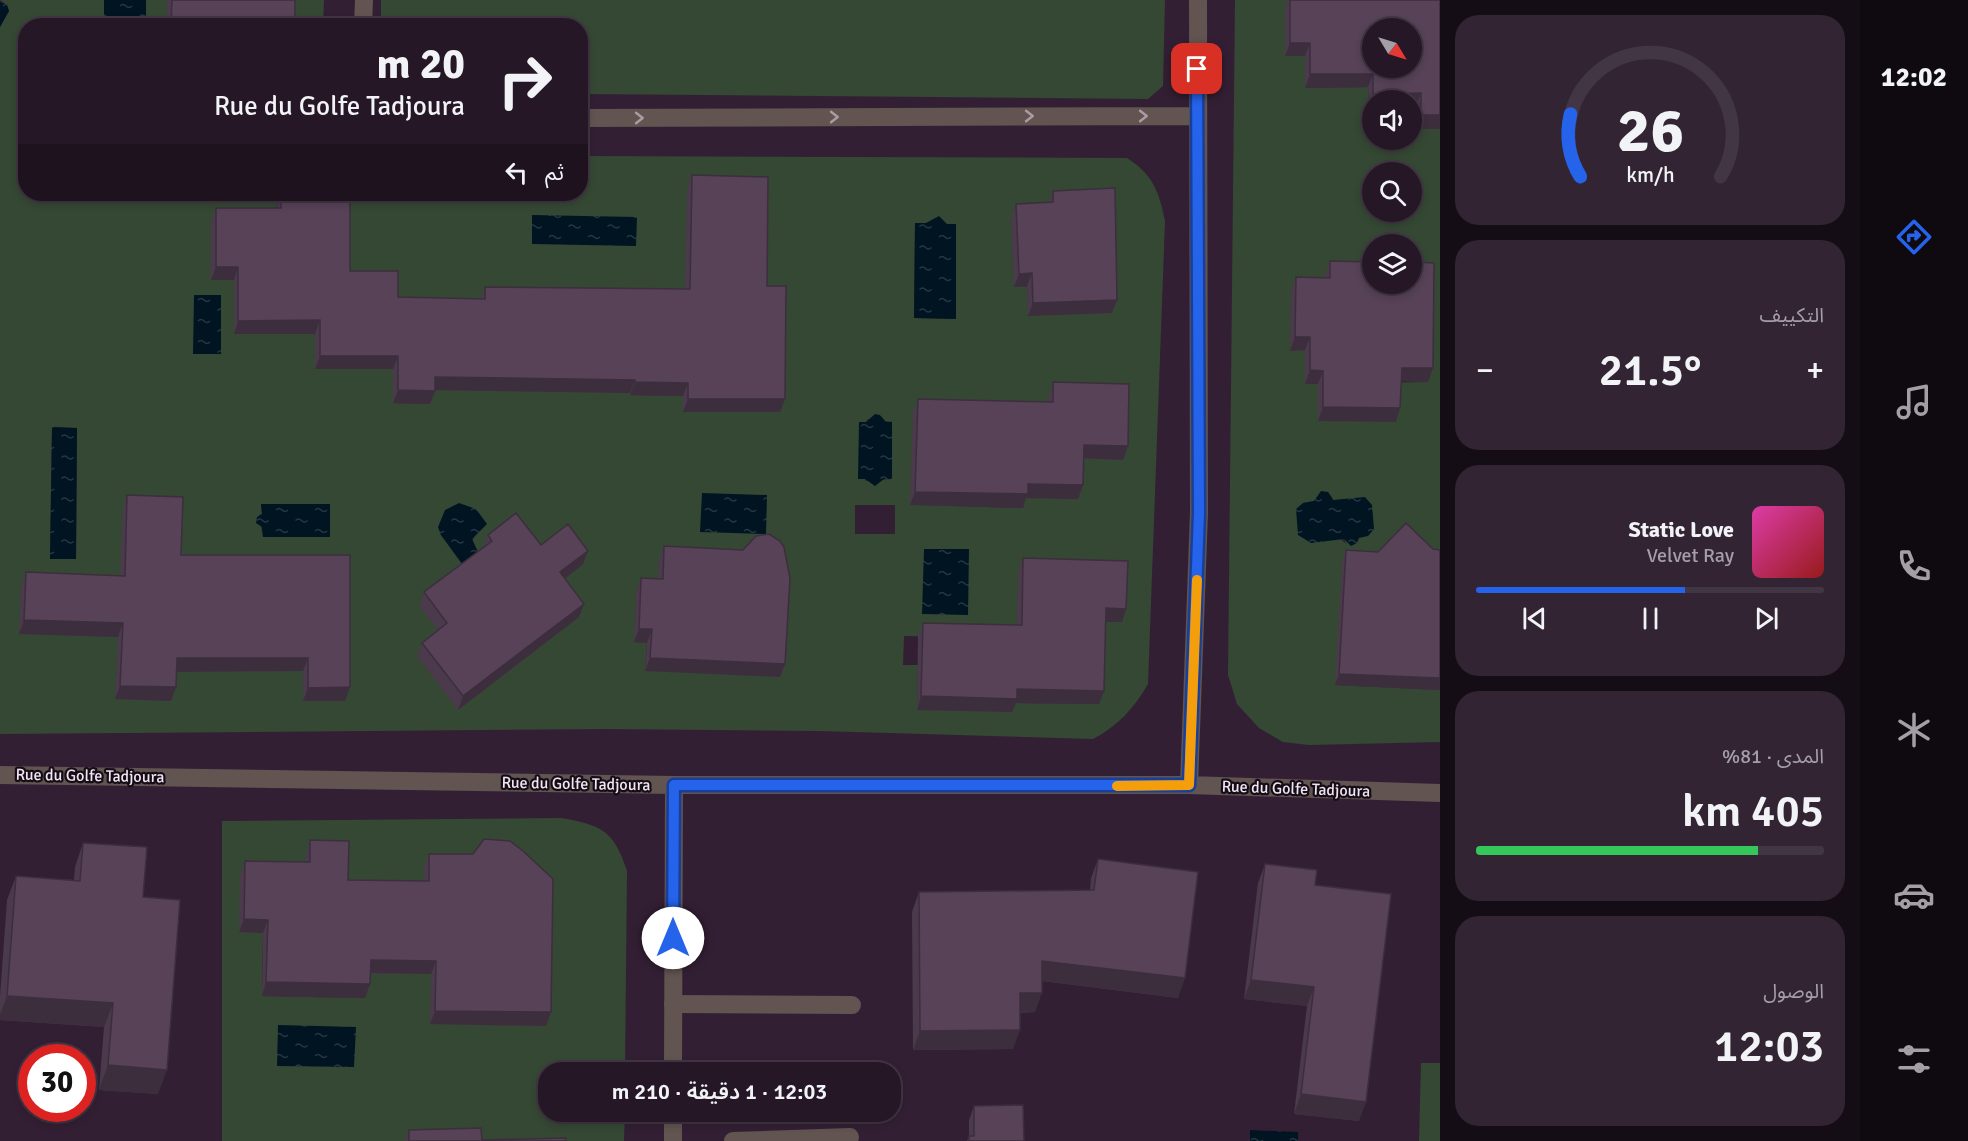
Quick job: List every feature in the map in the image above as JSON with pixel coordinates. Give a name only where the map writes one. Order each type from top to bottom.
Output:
[{"type":"street","points":[[363,18],[364,0]]},
{"type":"street","points":[[1189,785],[1199,502],[1198,0]]},
{"type":"street","points":[[588,118],[1197,116]]},
{"type":"street","name":"Rue du Golfe Tadjoura","points":[[0,775],[674,785],[1189,785],[1440,793]]},
{"type":"street","points":[[673,1062],[674,785]]},
{"type":"street","points":[[673,1004],[852,1005]]},
{"type":"street","points":[[673,1122],[673,1141]]},
{"type":"street","points":[[733,1141],[850,1137]]},
{"type":"green space","points":[[0,0],[104,0],[104,18],[18,18],[18,201],[277,201],[276,231],[212,280],[234,280],[234,334],[315,334],[393,369],[393,403],[430,404],[345,284],[345,201],[588,201],[588,156],[1127,158],[1149,177],[1154,185],[1165,221],[1148,684],[1125,716],[1093,739],[820,731],[607,729],[0,734],[0,27],[9,11],[7,5]],"holes":[[[915,224],[956,225],[955,319],[914,318]],[[1111,282],[1029,316],[1027,286]],[[685,302],[683,396],[630,395]],[[1049,396],[1078,499],[1023,497],[1022,508],[923,505],[1048,416]],[[868,419],[892,422],[891,479],[866,481],[860,422],[866,422]],[[52,427],[77,428],[76,559],[50,558]],[[330,504],[330,537],[263,537],[259,515],[262,514],[261,505]],[[855,505],[895,505],[895,534],[855,534]],[[438,527],[476,533],[462,564],[441,535]],[[583,564],[555,586],[442,636]],[[345,568],[304,701],[303,671],[230,671]],[[1123,574],[1101,622],[1099,704],[1012,703],[917,709],[918,665],[903,665],[904,636],[967,637],[1016,668]],[[658,593],[645,671],[647,643],[634,642]]]},
{"type":"green space","points":[[146,0],[324,0],[323,18],[254,18],[167,1],[167,18],[146,18]]},
{"type":"green space","points":[[381,0],[1165,0],[1163,86],[1148,99],[588,94],[588,18],[381,18]]},
{"type":"green space","points":[[1235,0],[1358,0],[1285,56],[1305,56],[1305,88],[1368,87],[1368,90],[1362,90],[1362,150],[1422,150],[1422,112],[1440,129],[1440,562],[1335,685],[1440,690],[1440,742],[1309,745],[1283,742],[1259,728],[1237,704],[1228,675]],"holes":[[[1362,234],[1422,234],[1422,294],[1415,294],[1427,382],[1305,384],[1305,350],[1325,291],[1325,275],[1362,275]],[[1328,492],[1332,497],[1346,544],[1303,503],[1314,501]]]},
{"type":"green space","points":[[561,818],[596,827],[611,838],[617,846],[627,871],[625,1062],[538,1062],[538,1122],[625,1122],[624,1141],[222,1141],[222,821]],"holes":[[[306,876],[424,895],[545,1026],[431,974],[366,973],[365,998],[262,996],[263,933]]]},
{"type":"green space","points":[[1421,1063],[1440,1063],[1440,1141],[1419,1141]]},
{"type":"water","points":[[104,0],[146,0],[146,18],[104,18]]},
{"type":"water","points":[[0,2],[7,5],[9,11],[0,27]]},
{"type":"water","points":[[532,215],[637,217],[636,246],[532,244]]},
{"type":"water","points":[[939,216],[947,224],[956,224],[956,319],[914,318],[915,223],[926,223]]},
{"type":"water","points":[[194,295],[221,295],[221,354],[193,354]]},
{"type":"water","points":[[875,414],[880,415],[886,422],[892,422],[892,479],[884,479],[875,486],[865,479],[858,479],[859,422],[866,422]]},
{"type":"water","points":[[52,427],[77,428],[76,559],[50,559]]},
{"type":"water","points":[[1321,491],[1328,492],[1333,500],[1365,497],[1372,505],[1374,529],[1368,536],[1359,538],[1357,543],[1351,546],[1344,539],[1311,543],[1298,535],[1296,509],[1303,503],[1314,501]]},
{"type":"water","points":[[702,493],[767,495],[766,534],[700,532]]},
{"type":"water","points":[[459,503],[476,509],[487,524],[472,539],[478,552],[463,565],[441,535],[438,527],[445,510]]},
{"type":"water","points":[[261,504],[330,504],[330,537],[263,537],[262,527],[256,523],[257,517],[262,514]]},
{"type":"water","points":[[924,549],[969,549],[968,615],[922,614]]},
{"type":"water","points":[[278,1025],[356,1027],[354,1067],[277,1066]]},
{"type":"water","points":[[1250,1130],[1298,1132],[1298,1141],[1250,1141]]},
{"type":"building","points":[[172,0],[295,0],[295,18],[171,18]]},
{"type":"building","points":[[1290,0],[1440,0],[1440,115],[1422,115],[1422,90],[1373,90],[1373,78],[1422,78],[1422,18],[1362,18],[1362,74],[1310,74],[1310,43],[1290,43]]},
{"type":"building","points":[[692,175],[768,177],[767,286],[786,286],[785,399],[688,399],[688,383],[635,382],[635,380],[435,377],[435,391],[398,390],[398,356],[320,356],[320,320],[238,321],[238,267],[216,267],[216,208],[281,208],[281,201],[350,201],[350,271],[398,271],[398,297],[485,299],[485,287],[690,289]]},
{"type":"building","points":[[1115,188],[1117,300],[1033,303],[1032,273],[1019,274],[1016,204],[1053,202],[1053,191]]},
{"type":"building","points":[[1330,261],[1362,262],[1362,294],[1422,294],[1422,262],[1434,263],[1433,368],[1402,368],[1400,408],[1323,407],[1323,371],[1310,370],[1310,337],[1295,337],[1296,277],[1330,278]]},
{"type":"building","points":[[1053,382],[1129,384],[1128,446],[1084,445],[1083,485],[1028,484],[1028,494],[915,492],[918,399],[1053,402]]},
{"type":"building","points":[[127,495],[183,497],[181,555],[350,555],[350,687],[308,688],[308,658],[177,658],[176,687],[120,686],[123,623],[24,620],[26,572],[125,576]]},
{"type":"building","points":[[516,513],[541,545],[568,524],[588,551],[560,572],[584,604],[463,696],[422,643],[447,623],[424,592],[492,541],[488,535]]},
{"type":"building","points":[[1406,523],[1433,549],[1440,550],[1440,678],[1339,674],[1346,550],[1378,552]]},
{"type":"building","points":[[769,534],[780,541],[784,547],[790,578],[785,664],[650,658],[652,629],[639,629],[641,578],[663,579],[664,546],[743,550],[756,536]]},
{"type":"building","points":[[1023,558],[1128,561],[1126,609],[1106,608],[1104,691],[1017,689],[1017,699],[921,696],[923,623],[1022,625]]},
{"type":"building","points":[[484,839],[510,841],[553,879],[551,1012],[435,1011],[436,961],[371,960],[370,984],[266,982],[268,920],[244,919],[245,861],[310,862],[310,840],[349,841],[348,880],[429,881],[429,854],[473,854]]},
{"type":"building","points":[[83,843],[147,847],[143,897],[180,900],[167,1070],[108,1065],[113,1003],[7,996],[16,876],[80,881]]},
{"type":"building","points":[[1098,859],[1198,872],[1185,978],[1042,961],[1042,993],[1020,993],[1020,1030],[920,1031],[919,892],[1094,890]]},
{"type":"building","points":[[1265,864],[1317,870],[1315,885],[1391,894],[1366,1102],[1301,1094],[1314,987],[1251,980]]},
{"type":"building","points":[[1023,1105],[1024,1141],[969,1141],[969,1136],[974,1136],[974,1106]]},
{"type":"building","points":[[481,1128],[482,1140],[566,1138],[566,1141],[409,1141],[409,1130]]},
{"type":"slow traffic","points":[[1117,786],[1189,785],[1197,580]]},
{"type":"route","points":[[673,938],[674,785],[1029,787],[1189,785],[1199,513],[1197,69]]}]
